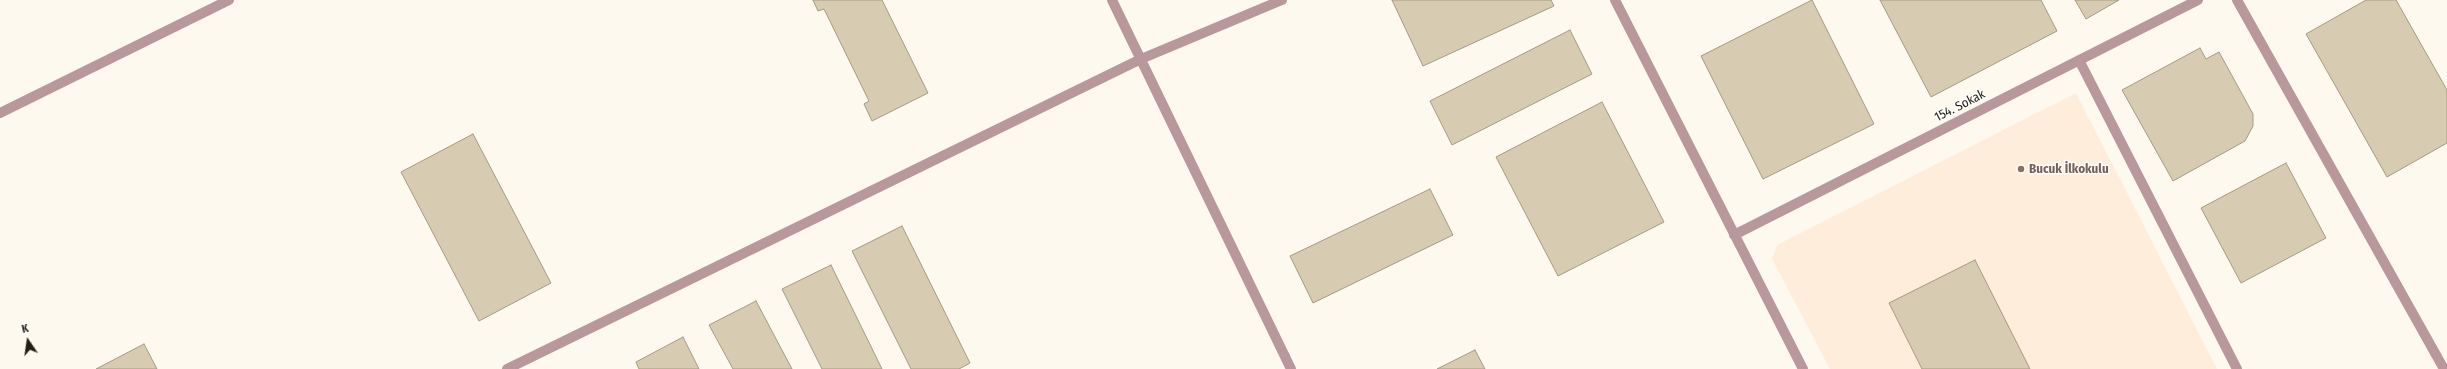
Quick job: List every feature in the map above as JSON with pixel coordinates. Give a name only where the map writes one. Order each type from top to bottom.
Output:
[{"type":"street","points":[[0,113],[229,0]]},
{"type":"street","points":[[1112,0],[1291,369]]},
{"type":"street","points":[[507,369],[1141,58],[1282,0]]},
{"type":"street","points":[[1615,0],[1803,369]]},
{"type":"street","name":"154. Sokak","points":[[1734,235],[2198,0]]},
{"type":"street","points":[[2237,0],[2444,369]]},
{"type":"street","points":[[2080,60],[2237,369]]},
{"type":"shaded area","name":"Bucuk İlkokulu","points":[[2076,93],[2217,369],[1830,369],[1772,259],[1777,245]]},
{"type":"building","points":[[813,0],[882,0],[928,93],[872,121],[864,104],[869,101],[824,9],[818,11]]},
{"type":"building","points":[[1392,0],[1551,0],[1554,6],[1423,66]]},
{"type":"building","points":[[1812,0],[1874,124],[1763,179],[1701,56]]},
{"type":"building","points":[[1880,0],[2041,0],[2057,31],[1931,97]]},
{"type":"building","points":[[2075,0],[2119,0],[2086,19]]},
{"type":"building","points":[[2366,0],[2396,0],[2447,90],[2447,143],[2387,177],[2306,34]]},
{"type":"building","points":[[1570,30],[1592,74],[1452,145],[1430,101]]},
{"type":"building","points":[[2200,48],[2206,59],[2219,52],[2253,114],[2253,126],[2245,141],[2173,181],[2122,90]]},
{"type":"building","points":[[1602,102],[1664,222],[1558,276],[1496,157]]},
{"type":"building","points":[[473,134],[551,283],[479,321],[401,172]]},
{"type":"building","points":[[2286,163],[2326,238],[2241,283],[2201,208]]},
{"type":"building","points":[[1430,189],[1453,235],[1313,303],[1290,256]]},
{"type":"building","points":[[902,226],[970,363],[959,369],[911,369],[852,251]]},
{"type":"building","points":[[1975,260],[2030,369],[1922,369],[1889,303]]},
{"type":"building","points":[[831,265],[882,369],[822,369],[782,289]]},
{"type":"building","points":[[756,301],[792,369],[733,369],[709,325]]},
{"type":"building","points":[[683,337],[699,369],[639,369],[636,362]]},
{"type":"building","points":[[144,344],[157,369],[96,369]]},
{"type":"building","points":[[1475,350],[1485,369],[1437,369]]},
{"type":"place","name":"Bucuk İlkokulu","points":[[2021,169]]}]
